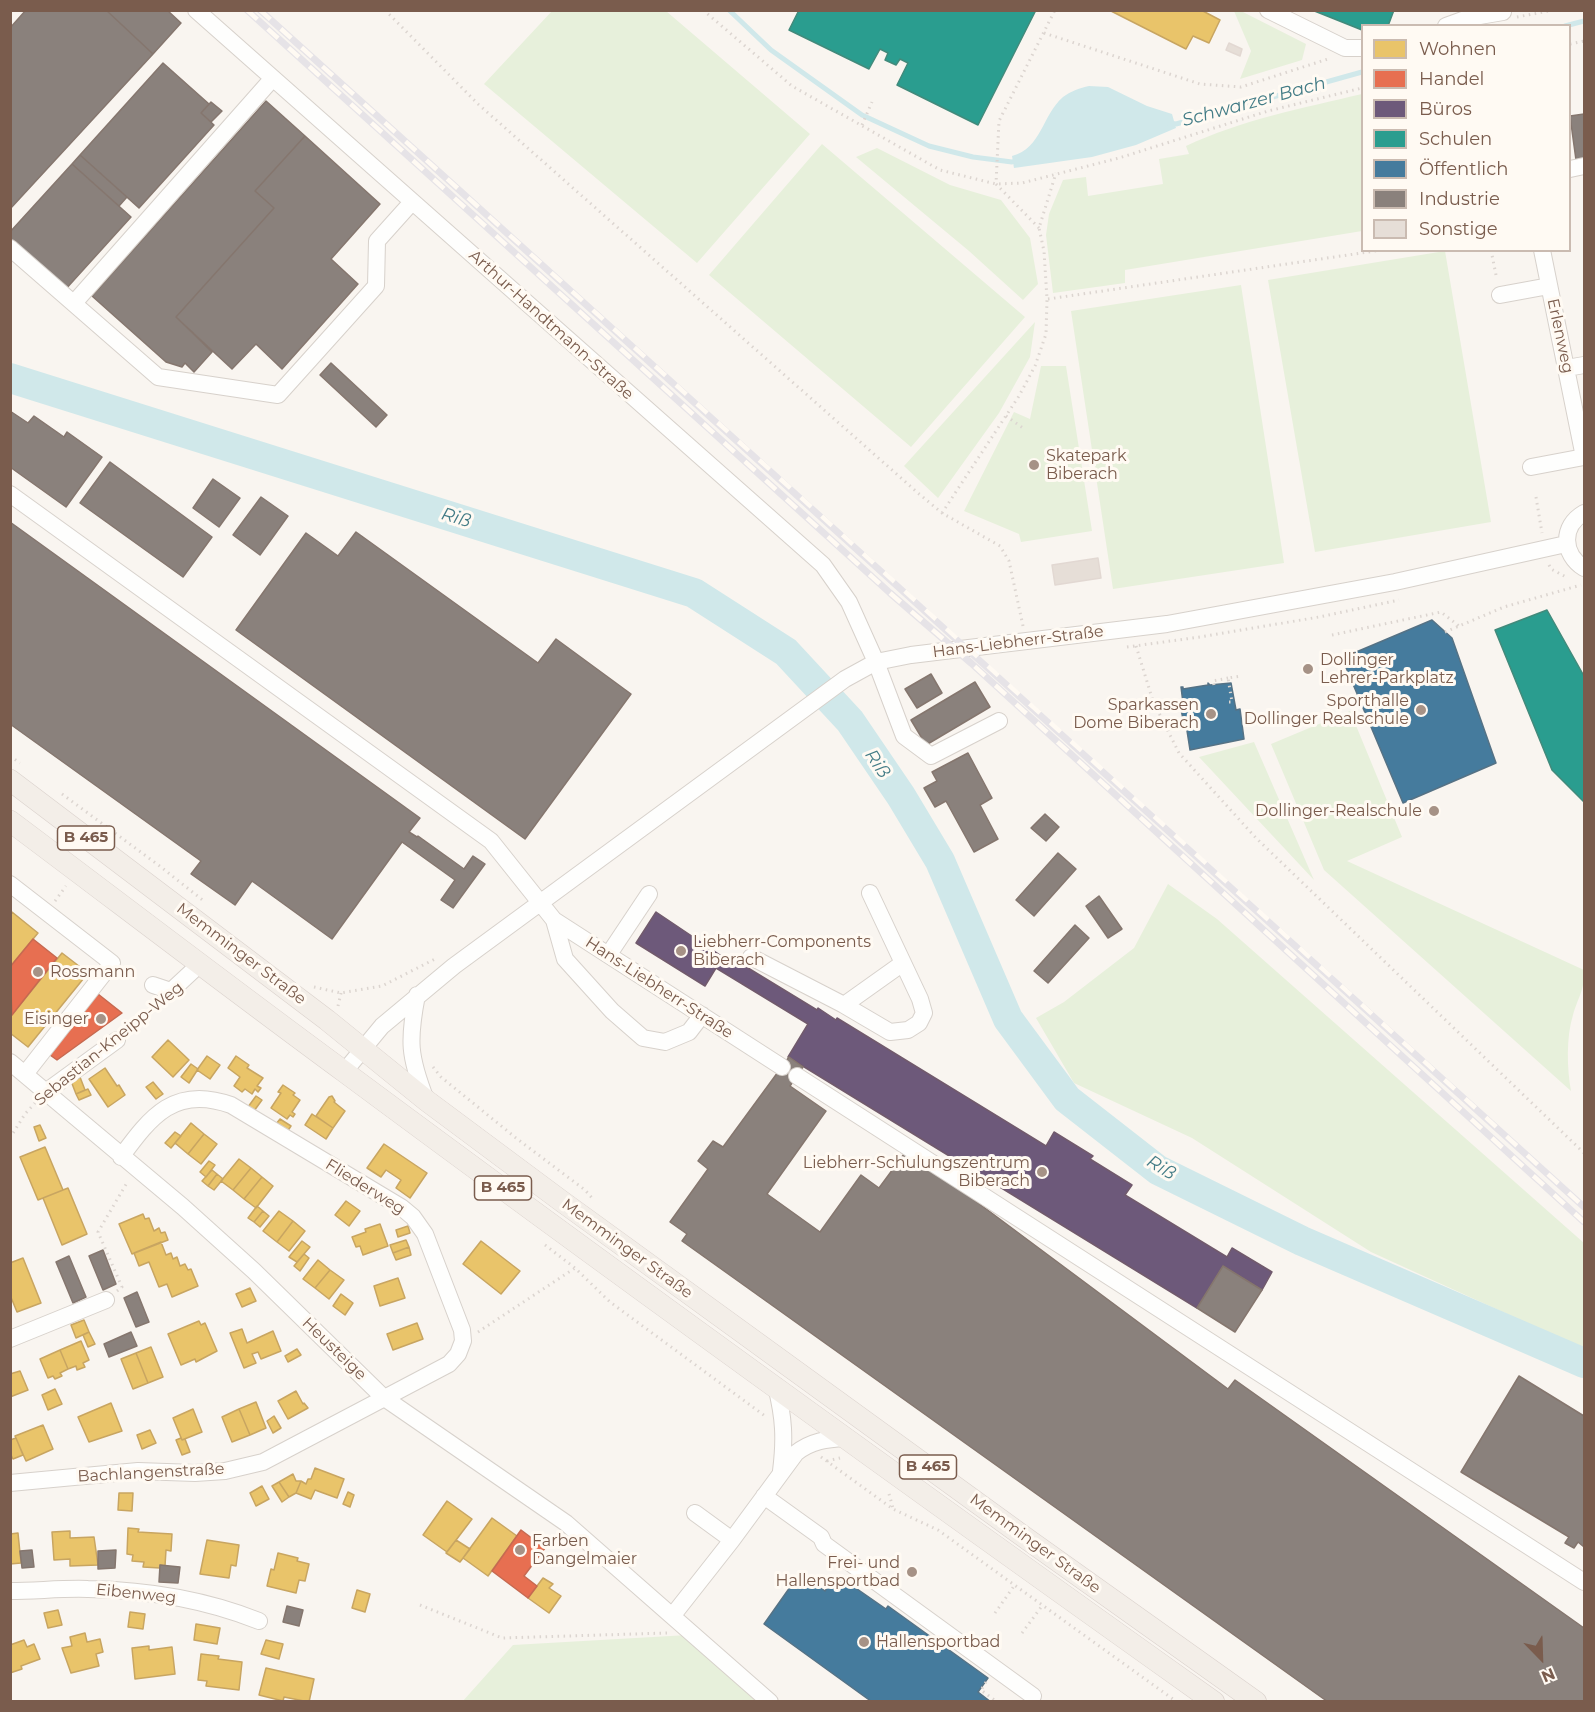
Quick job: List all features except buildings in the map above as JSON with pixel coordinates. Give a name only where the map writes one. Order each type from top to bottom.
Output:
[{"type":"main road","name":"Memminger Straße","points":[[10,780],[363,1049],[427,1101],[560,1200],[1256,1701]]},
{"type":"main road","name":"Memminger Straße","points":[[10,821],[344,1072],[776,1386],[891,1473],[1214,1701]]},
{"type":"street","name":"Arthur-Handtmann-Straße","points":[[196,10],[823,565],[849,602],[876,662],[904,736],[931,756],[999,721]]},
{"type":"street","points":[[1268,10],[1345,48],[1361,48]]},
{"type":"street","points":[[1452,24],[1468,18],[1504,17]]},
{"type":"street","points":[[75,303],[273,78]]},
{"type":"street","points":[[10,248],[158,377],[279,395],[376,286],[377,241],[412,202]]},
{"type":"street","name":"Erlenweg","points":[[1542,252],[1584,457]]},
{"type":"street","points":[[1500,295],[1550,286]]},
{"type":"street","points":[[1567,368],[1584,365]]},
{"type":"street","points":[[1531,467],[1584,457]]},
{"type":"street","name":"Hans-Liebherr-Straße","points":[[10,494],[491,841],[554,920],[782,1067]]},
{"type":"street","points":[[1584,513],[1570,526],[1566,544],[1570,555],[1584,568]]},
{"type":"street","name":"Hans-Liebherr-Straße","points":[[344,1072],[382,1026],[417,995],[845,680],[876,662],[911,655],[1177,622],[1395,582],[1566,544]]},
{"type":"street","points":[[10,884],[112,963],[25,1074]]},
{"type":"street","points":[[751,957],[844,1005],[890,1032],[908,1030],[919,1023],[924,1013],[920,999],[870,893]]},
{"type":"street","points":[[609,954],[649,894]]},
{"type":"street","points":[[554,920],[565,959],[612,1011],[643,1038],[665,1042],[689,1032],[702,1015]]},
{"type":"street","points":[[844,1005],[903,963]]},
{"type":"street","points":[[153,986],[171,991],[200,964]]},
{"type":"street","points":[[417,995],[411,1033],[412,1058],[427,1101]]},
{"type":"street","name":"Sebastian-Kneipp-Weg","points":[[47,1091],[117,1040]]},
{"type":"street","name":"Heusteige","points":[[10,1062],[183,1207],[254,1271],[383,1397],[566,1523],[770,1701]]},
{"type":"street","points":[[797,1076],[1584,1582]]},
{"type":"street","name":"Fliederweg","points":[[121,1157],[138,1134],[160,1111],[171,1105],[184,1100],[202,1099],[217,1100],[231,1105],[413,1217],[425,1234],[462,1330],[463,1341]]},
{"type":"street","points":[[10,1339],[106,1300]]},
{"type":"street","points":[[383,1397],[449,1364],[458,1354],[463,1341]]},
{"type":"street","points":[[776,1386],[784,1430],[781,1472]]},
{"type":"street","name":"Bachlangenstraße","points":[[10,1483],[138,1471],[225,1471],[263,1462],[383,1397]]},
{"type":"street","points":[[678,1620],[732,1540],[796,1453],[805,1445],[822,1440],[845,1438]]},
{"type":"street","points":[[764,1496],[821,1536],[824,1544],[1033,1696]]},
{"type":"street","points":[[694,1513],[732,1540]]},
{"type":"street","name":"Eibenweg","points":[[10,1591],[87,1588],[151,1593],[228,1609],[258,1621]]},
{"type":"path","points":[[385,10],[478,104],[942,513],[1000,546],[1009,561],[1029,642]]},
{"type":"path","points":[[703,10],[792,86],[940,170],[996,184],[1022,183],[1119,158],[1268,111],[1361,88]]},
{"type":"path","points":[[1039,228],[996,184],[997,135],[999,121],[1055,10]]},
{"type":"path","points":[[1504,17],[1554,10]]},
{"type":"path","points":[[1044,33],[1200,84],[1242,87],[1328,60],[1345,48]]},
{"type":"path","points":[[861,126],[872,102]]},
{"type":"path","points":[[942,513],[1019,396],[1035,366],[1046,333],[1047,299],[1044,251],[1039,228],[1056,173]]},
{"type":"path","points":[[1047,299],[1368,252]]},
{"type":"path","points":[[1491,252],[1496,275]]},
{"type":"path","points":[[1006,416],[1023,428]]},
{"type":"path","points":[[1536,497],[1542,535]]},
{"type":"path","points":[[1548,562],[1551,569],[1584,588]]},
{"type":"path","points":[[1445,632],[1504,607],[1581,585]]},
{"type":"path","points":[[1332,635],[1441,612],[1459,626]]},
{"type":"path","points":[[1136,646],[1153,701],[1179,753],[1256,838],[1584,1153]]},
{"type":"path","points":[[1214,685],[1213,681],[1241,676]]},
{"type":"path","points":[[1228,678],[1232,702],[1229,702]]},
{"type":"path","name":"Sebastian-Kneipp-Weg","points":[[117,1040],[160,1004]]},
{"type":"path","name":"Sebastian-Kneipp-Weg","points":[[10,1138],[25,1114],[47,1091]]},
{"type":"path","points":[[106,1300],[122,1287],[98,1232],[135,1169]]},
{"type":"path","points":[[539,1240],[575,1268],[610,1302],[784,1430]]},
{"type":"path","points":[[463,1341],[575,1268]]},
{"type":"path","points":[[805,1445],[893,1509],[938,1530],[1177,1701]]},
{"type":"path","points":[[826,1461],[838,1457],[848,1463]]},
{"type":"path","points":[[882,1488],[890,1494],[893,1509]]},
{"type":"path","points":[[994,1613],[1014,1586]]},
{"type":"path","points":[[420,1605],[502,1638],[665,1634],[678,1620]]},
{"type":"path","points":[[1022,1633],[1042,1606]]},
{"type":"path","points":[[996,1668],[981,1690],[997,1701]]},
{"type":"green space","points":[[552,11],[666,11],[810,134],[697,263],[484,84]]},
{"type":"green space","points":[[1234,11],[1241,11],[1306,44],[1302,60],[1240,79],[1251,51]]},
{"type":"green space","points":[[1361,94],[1361,231],[1125,270],[1125,283],[1053,293],[1046,235],[1049,214],[1063,180],[1086,177],[1088,196],[1163,184],[1159,159],[1189,154],[1186,146],[1207,137],[1295,110]]},
{"type":"green space","points":[[822,144],[1025,317],[911,447],[709,275]]},
{"type":"green space","points":[[877,148],[950,185],[1001,200],[1030,238],[1038,284],[1023,300],[969,251],[856,157]]},
{"type":"green space","points":[[1445,252],[1491,522],[1315,552],[1268,280]]},
{"type":"green space","points":[[1241,285],[1284,563],[1113,589],[1071,311]]},
{"type":"green space","points":[[1035,322],[1030,357],[999,413],[938,498],[904,466]]},
{"type":"green space","name":"Skatepark Biberach","points":[[1041,366],[1066,366],[1092,531],[1021,542],[1019,534],[964,511],[1014,412],[1030,419]]},
{"type":"green space","points":[[1350,711],[1402,837],[1347,861],[1584,970],[1582,988],[1569,1033],[1568,1063],[1571,1091],[1324,870],[1271,744]]},
{"type":"green space","points":[[1254,742],[1314,880],[1199,757]]},
{"type":"green space","points":[[1168,884],[1217,919],[1584,1243],[1584,1349],[1371,1252],[1192,1138],[1074,1083],[1036,1018],[1064,1002],[1134,948]]},
{"type":"green space","points":[[688,1635],[768,1702],[462,1702],[513,1645]]},
{"type":"water","points":[[1089,86],[1108,87],[1147,106],[1172,114],[1176,128],[1136,145],[1092,157],[1014,168],[1012,156],[1022,152],[1036,139],[1056,104],[1069,93]]},
{"type":"waterway","name":"Schwarzer Bach","points":[[729,10],[771,50],[862,115],[929,146],[973,157],[1012,162],[1018,160]]},
{"type":"waterway","name":"Schwarzer Bach","points":[[1571,24],[1584,21]]},
{"type":"waterway","name":"Schwarzer Bach","points":[[1169,123],[1176,124],[1361,72]]},
{"type":"waterway","name":"Riß","points":[[10,378],[694,593],[786,652],[850,721],[901,796],[940,861],[1008,1019],[1067,1099],[1158,1170],[1302,1241],[1584,1363]]},
{"type":"railway","points":[[247,10],[890,593],[971,663],[1584,1222]]},
{"type":"railway","points":[[260,10],[1089,757],[1584,1207]]},
{"type":"place","name":"Skatepark Biberach","points":[[1034,465]]},
{"type":"place","name":"Dollinger Lehrer-Parkplatz","points":[[1308,669]]},
{"type":"place","name":"Sporthalle Dollinger Realschule","points":[[1421,710]]},
{"type":"place","name":"Sparkassen Dome Biberach","points":[[1211,714]]},
{"type":"place","name":"Dollinger-Realschule","points":[[1434,811]]},
{"type":"place","name":"Liebherr-Components Biberach","points":[[681,951]]},
{"type":"place","name":"Rossmann","points":[[38,972]]},
{"type":"place","name":"Eisinger","points":[[101,1019]]},
{"type":"place","name":"Liebherr-Schulungszentrum Biberach","points":[[1042,1172]]},
{"type":"place","name":"Farben Dangelmaier","points":[[520,1550]]},
{"type":"place","name":"Frei- und Hallensportbad","points":[[912,1572]]},
{"type":"place","name":"Hallensportbad","points":[[864,1642]]}]
